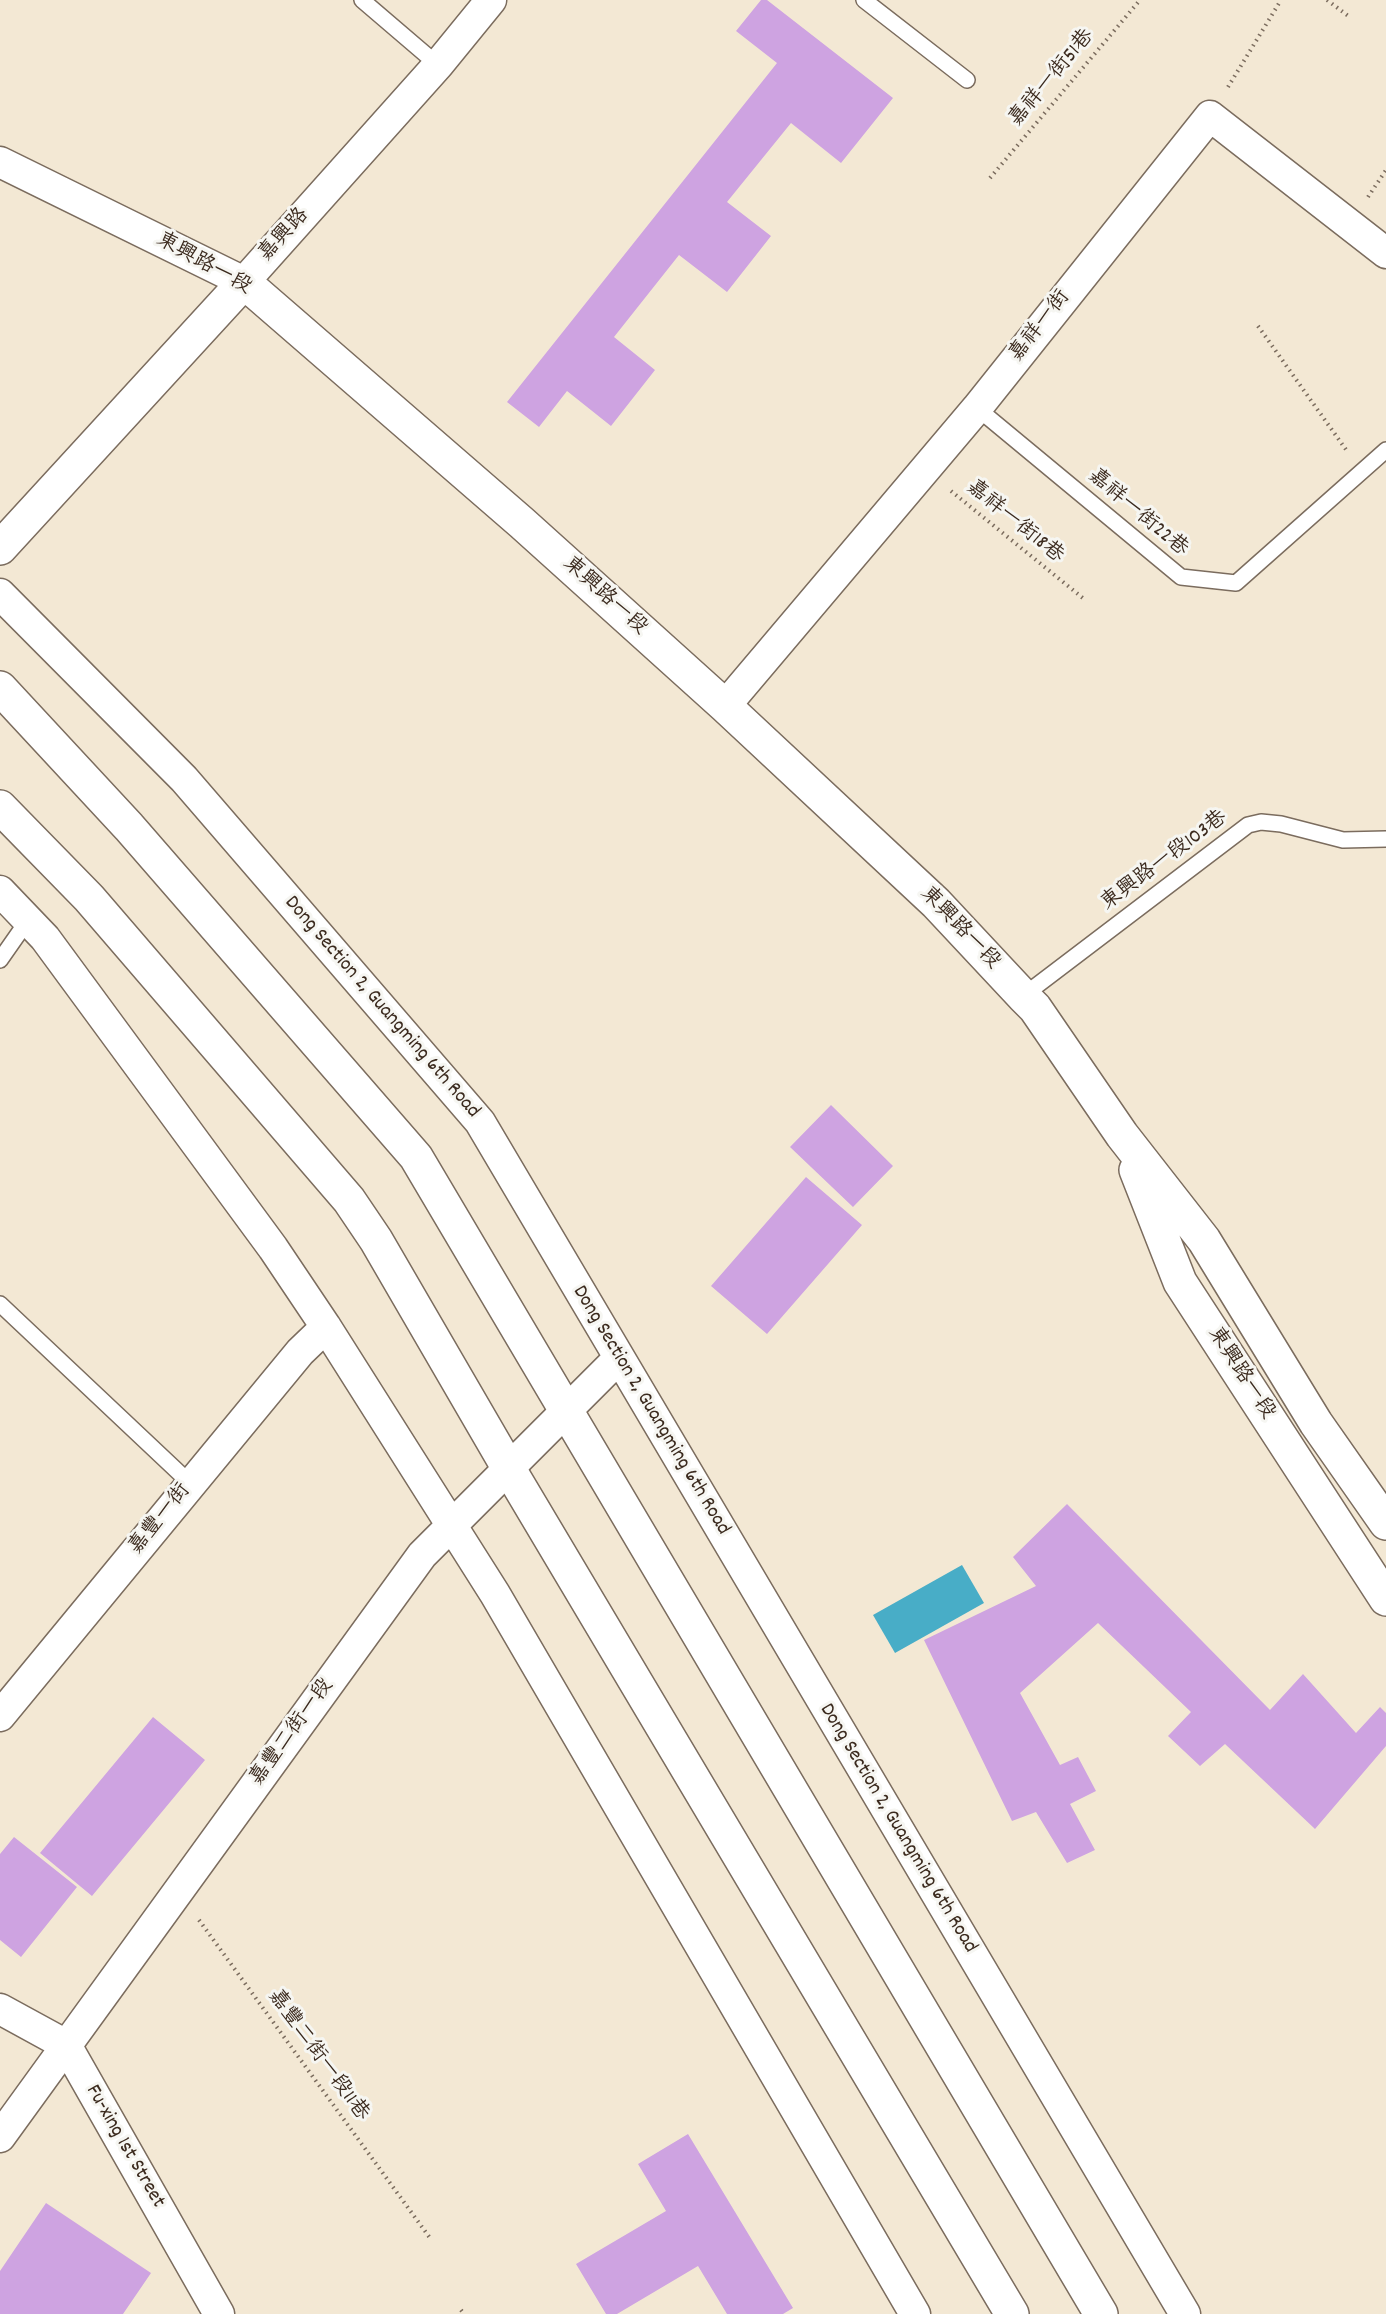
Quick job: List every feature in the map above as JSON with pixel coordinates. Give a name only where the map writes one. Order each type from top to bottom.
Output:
[{"type":"main road","name":"嘉興路","points":[[0,548],[244,282]]},
{"type":"main road","name":"東興路一段","points":[[244,282],[522,523],[725,706],[936,903],[1035,1008],[1122,1135],[1204,1240],[1316,1423],[1386,1523]]},
{"type":"main road","points":[[0,688],[129,827],[416,1157],[1101,2314]]},
{"type":"main road","points":[[0,807],[89,898],[349,1200],[376,1240],[509,1469],[1012,2314]]},
{"type":"main road","name":"東興路一段","points":[[1122,1135],[1180,1282],[1386,1599]]},
{"type":"street","name":"嘉興路","points":[[244,282],[438,65],[491,0]]},
{"type":"street","points":[[1210,116],[1386,253]]},
{"type":"street","name":"嘉祥一街","points":[[725,706],[977,408],[1210,116]]},
{"type":"street","name":"東興路一段","points":[[0,162],[244,282]]},
{"type":"street","name":"Dong Section 2, Guangming 6th Road","points":[[0,594],[184,779],[480,1122],[1185,2314]]},
{"type":"street","points":[[0,891],[45,938],[273,1248],[326,1327],[495,1594],[915,2314]]},
{"type":"street","name":"嘉豐一街","points":[[0,1716],[300,1352],[326,1327]]},
{"type":"street","name":"嘉豐二街一段","points":[[0,2137],[422,1555],[619,1358]]},
{"type":"street","points":[[0,2009],[66,2044]]},
{"type":"street","name":"Fu-xing 1st Street","points":[[66,2044],[219,2314]]},
{"type":"lane","points":[[362,0],[438,65]]},
{"type":"lane","points":[[864,0],[967,80]]},
{"type":"lane","name":"嘉祥一街22巷","points":[[977,408],[1181,577],[1236,583],[1386,450]]},
{"type":"lane","name":"東興路一段103巷","points":[[1023,996],[1248,825],[1261,822],[1281,824],[1343,840],[1386,839]]},
{"type":"lane","points":[[0,960],[28,920]]},
{"type":"lane","points":[[0,1305],[191,1484]]},
{"type":"path","name":"嘉祥一街51巷","points":[[990,178],[1140,0]]},
{"type":"path","points":[[1210,116],[1281,0]]},
{"type":"path","points":[[1327,0],[1351,18]]},
{"type":"path","points":[[1258,326],[1361,472]]},
{"type":"path","name":"嘉祥一街18巷","points":[[925,470],[1084,599]]},
{"type":"path","name":"嘉豐二街一段11巷","points":[[179,1893],[430,2238]]},
{"type":"water","points":[[962,1565],[984,1603],[895,1653],[873,1615]]},
{"type":"building","points":[[761,0],[767,0],[893,98],[841,163],[791,123],[727,202],[771,236],[727,292],[679,255],[614,337],[655,370],[611,426],[567,391],[539,427],[507,402],[777,63],[736,31]]},
{"type":"building","points":[[831,1105],[893,1166],[853,1207],[790,1147]]},
{"type":"building","points":[[806,1177],[862,1225],[767,1334],[711,1286]]},
{"type":"building","points":[[1067,1504],[1270,1710],[1303,1674],[1356,1733],[1380,1707],[1386,1713],[1386,1746],[1315,1829],[1225,1744],[1200,1766],[1168,1736],[1191,1712],[1098,1623],[1020,1693],[1060,1765],[1078,1757],[1096,1791],[1070,1804],[1095,1850],[1067,1863],[1036,1812],[1012,1821],[924,1640],[1036,1586],[1013,1557]]},
{"type":"building","points":[[153,1717],[205,1760],[92,1896],[40,1853]]},
{"type":"building","points":[[14,1837],[77,1887],[21,1957],[0,1940],[0,1854]]},
{"type":"building","points":[[688,2134],[793,2308],[783,2314],[727,2314],[698,2266],[617,2314],[606,2314],[576,2264],[666,2211],[638,2164]]},
{"type":"building","points":[[46,2203],[151,2273],[123,2314],[0,2314],[0,2271]]}]
